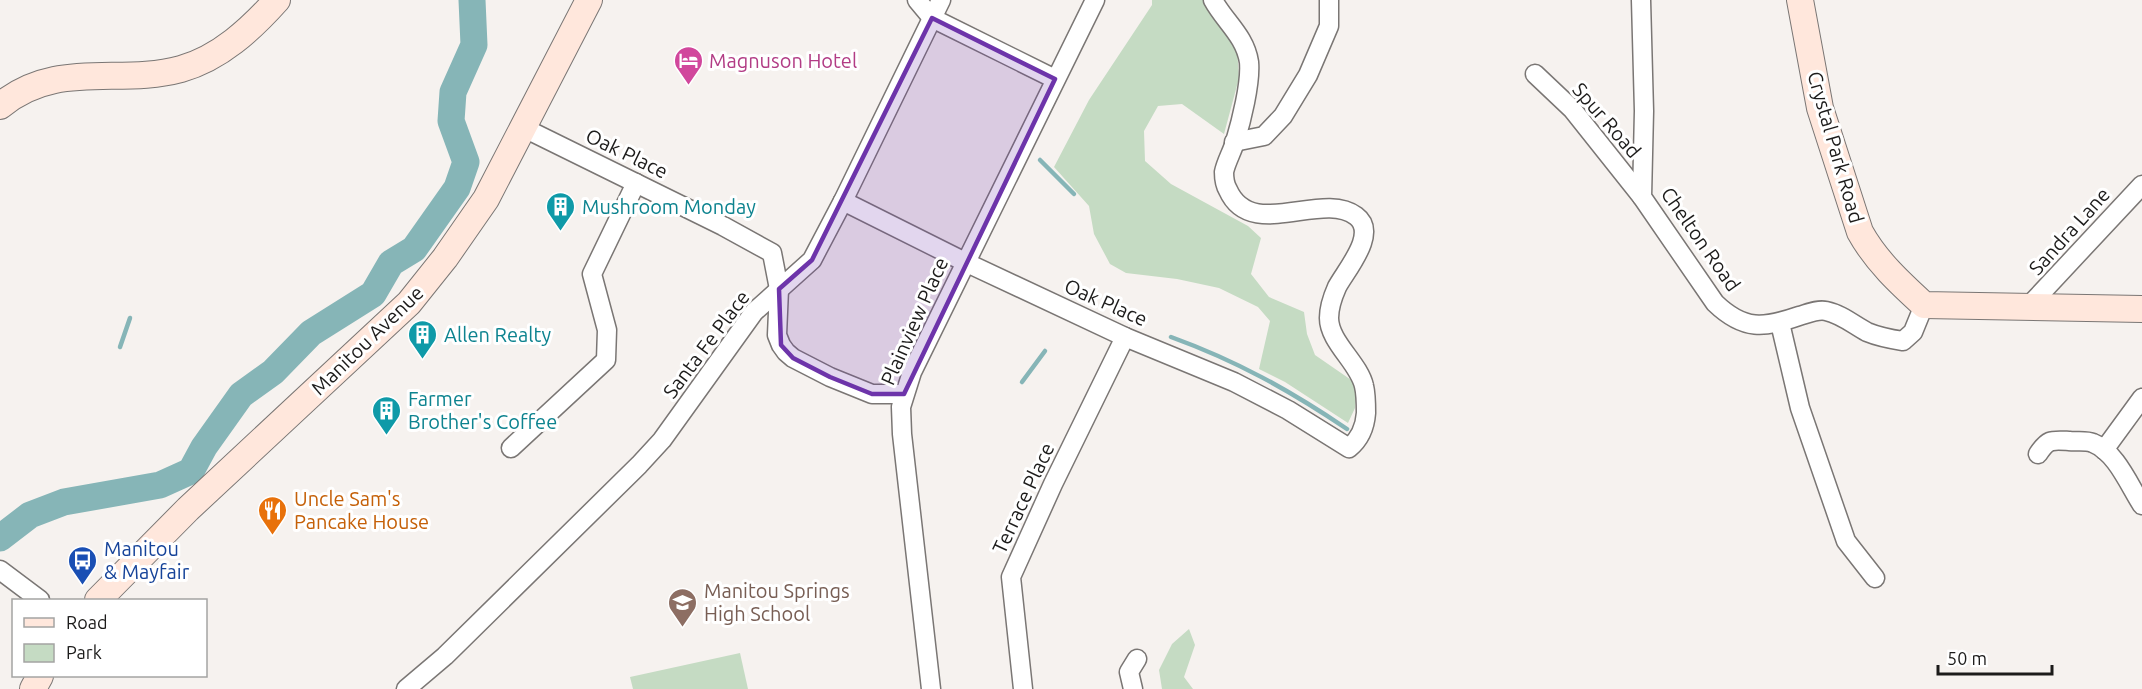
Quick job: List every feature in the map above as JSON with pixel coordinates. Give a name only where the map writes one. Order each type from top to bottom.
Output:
[{"type":"street","points":[[0,105],[16,92],[52,80],[82,76],[141,75],[181,69],[214,56],[248,30],[277,0]]},
{"type":"street","name":"Manitou Avenue","points":[[99,599],[188,508],[409,303],[486,199],[589,0]]},
{"type":"street","points":[[917,0],[932,18],[1055,80]]},
{"type":"street","name":"Santa Fe Place","points":[[406,689],[445,656],[647,456],[662,440],[754,312],[812,260],[941,0]]},
{"type":"street","name":"Plainview Place","points":[[931,689],[902,434],[901,407],[904,394],[912,372],[965,262],[1095,0]]},
{"type":"street","points":[[1214,0],[1243,41],[1249,64],[1244,106],[1234,142],[1264,136],[1283,116],[1308,75],[1329,26],[1329,0]]},
{"type":"street","name":"Chelton Road","points":[[1641,0],[1644,100],[1642,197],[1715,303],[1728,315],[1747,324],[1762,326],[1780,323],[1812,312],[1825,311],[1868,332],[1885,338],[1903,340],[1913,332],[1924,305]]},
{"type":"street","name":"Crystal Park Road","points":[[1800,0],[1820,108],[1857,224],[1868,247],[1895,278],[1924,305]]},
{"type":"street","name":"Spur Road","points":[[1535,74],[1572,110],[1642,197]]},
{"type":"street","name":"Oak Place","points":[[524,128],[723,226],[772,253],[779,289]]},
{"type":"street","name":"Oak Place","points":[[843,201],[965,262],[1125,337],[1234,382],[1288,410],[1349,448],[1362,432],[1365,419],[1364,385],[1341,347],[1329,320],[1337,288],[1355,258],[1365,235],[1364,225],[1358,217],[1346,209],[1332,207],[1273,214],[1252,212],[1239,204],[1231,197],[1226,187],[1224,173],[1234,142]]},
{"type":"street","points":[[511,448],[606,360],[607,330],[592,274],[636,183]]},
{"type":"street","name":"Sandra Lane","points":[[2028,308],[2142,185]]},
{"type":"street","points":[[779,289],[777,334],[781,345],[793,358],[830,377],[872,394],[904,394]]},
{"type":"street","points":[[1924,305],[2142,309]]},
{"type":"street","points":[[1780,323],[1800,408],[1846,541],[1875,578]]},
{"type":"street","name":"Terrace Place","points":[[1023,689],[1011,577],[1053,484],[1125,337]]},
{"type":"street","points":[[2104,450],[2142,398]]},
{"type":"street","points":[[2038,454],[2044,445],[2052,440],[2091,442],[2104,450],[2142,505]]},
{"type":"street","points":[[0,570],[39,599]]},
{"type":"street","points":[[1133,689],[1129,672],[1137,658]]},
{"type":"highlighted area","points":[[932,18],[1055,79],[904,394],[872,394],[830,377],[793,358],[781,345],[779,289],[812,260]]},
{"type":"green space","points":[[1152,0],[1208,0],[1237,48],[1239,78],[1224,134],[1182,104],[1158,106],[1144,131],[1145,161],[1171,184],[1248,226],[1261,238],[1251,274],[1269,297],[1304,312],[1307,334],[1315,355],[1357,384],[1355,408],[1348,423],[1285,382],[1259,369],[1270,321],[1258,307],[1219,288],[1177,279],[1126,273],[1110,264],[1094,234],[1089,206],[1054,167],[1089,100],[1152,5]]},
{"type":"green space","points":[[1189,629],[1195,645],[1184,677],[1193,689],[1162,689],[1159,670],[1172,644]]},
{"type":"green space","points":[[740,653],[748,689],[633,689],[630,677]]},
{"type":"waterway","points":[[0,538],[30,515],[64,502],[160,485],[191,471],[204,447],[241,395],[273,372],[311,333],[373,294],[391,263],[414,249],[457,188],[466,162],[451,121],[453,92],[474,45],[472,0]]},
{"type":"waterway","points":[[1040,160],[1074,194]]},
{"type":"waterway","points":[[120,347],[130,318]]},
{"type":"waterway","points":[[1171,337],[1262,377],[1347,429]]},
{"type":"waterway","points":[[1022,382],[1045,351]]},
{"type":"place","name":"Magnuson Hotel","points":[[688,86]]},
{"type":"place","name":"Mushroom Monday","points":[[561,232]]},
{"type":"place","name":"Allen Realty","points":[[423,360]]},
{"type":"place","name":"Farmer Brother's Coffee","points":[[387,436]]},
{"type":"place","name":"Uncle Sam's Pancake House","points":[[273,536]]},
{"type":"place","name":"Manitou & Mayfair","points":[[83,586]]},
{"type":"place","name":"Manitou Springs High School","points":[[683,628]]}]
